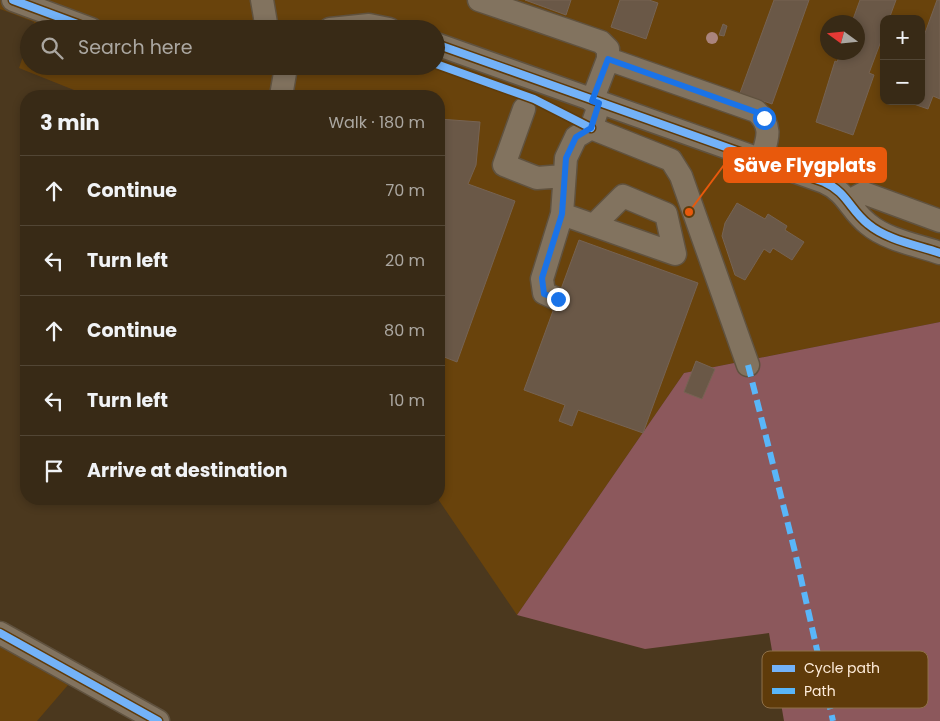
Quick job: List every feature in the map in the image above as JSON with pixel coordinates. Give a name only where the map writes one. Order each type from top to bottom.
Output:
[{"type":"street","points":[[13,0],[67,20]]},
{"type":"street","points":[[262,0],[265,20]]},
{"type":"street","points":[[479,0],[601,42],[608,49],[608,59],[591,128],[576,137],[566,158],[562,214],[542,278],[544,294],[558,299]]},
{"type":"street","points":[[445,47],[833,186],[842,192],[868,224],[888,235],[940,253]]},
{"type":"street","points":[[608,59],[756,112],[764,118],[769,132],[761,160]]},
{"type":"street","points":[[282,90],[285,75]]},
{"type":"street","points":[[524,109],[504,165],[537,178],[564,176]]},
{"type":"street","points":[[591,128],[671,160],[681,176],[748,365]]},
{"type":"street","points":[[849,201],[864,193],[940,221]]},
{"type":"street","points":[[562,214],[594,225]]},
{"type":"street","points":[[0,633],[158,721]]},
{"type":"shaded area","points":[[0,0],[940,0],[940,322],[684,373],[517,615],[442,505],[445,505],[445,90],[74,90],[36,75],[445,75],[445,20],[29,20],[0,9]]},
{"type":"shaded area","points":[[940,322],[940,721],[784,721],[782,708],[928,708],[928,651],[772,651],[769,633],[645,649],[517,615],[684,373]]},
{"type":"shaded area","points":[[0,646],[68,685],[37,721],[0,721]]},
{"type":"building","points":[[525,0],[571,0],[566,15]]},
{"type":"building","points":[[620,0],[649,0],[658,3],[646,39],[611,27]]},
{"type":"building","points":[[774,0],[809,0],[772,104],[740,93]]},
{"type":"building","points":[[860,0],[896,0],[890,15],[880,15],[880,44],[869,73],[874,75],[853,135],[816,122],[835,61],[865,60],[865,15],[855,15]]},
{"type":"building","points":[[937,0],[940,0],[940,99],[933,96],[928,109],[916,105],[925,105],[925,33]]},
{"type":"building","points":[[723,24],[727,26],[724,36],[719,35]]},
{"type":"building","points":[[445,119],[480,122],[476,165],[468,184],[515,201],[457,362],[445,357]]},
{"type":"building","points":[[737,203],[765,219],[768,214],[787,226],[785,230],[804,242],[792,260],[773,248],[770,253],[764,249],[745,280],[735,275],[722,236],[725,223]]},
{"type":"building","points":[[579,240],[698,283],[643,433],[578,410],[572,426],[559,421],[565,405],[524,390]]},
{"type":"building","points":[[696,361],[715,369],[702,399],[684,392]]},
{"type":"marked path","points":[[748,365],[795,552],[817,651]]},
{"type":"marked path","points":[[830,708],[833,721]]},
{"type":"cycle path","points":[[13,0],[67,20]]},
{"type":"cycle path","points":[[445,47],[824,182],[838,191],[862,219],[876,230],[902,242],[940,253]]},
{"type":"cycle path","points":[[445,67],[534,99],[591,128]]},
{"type":"cycle path","points":[[0,633],[158,721]]},
{"type":"place","name":"Säve Flygplats","points":[[689,212]]},
{"type":"route","points":[[558,299],[544,294],[542,278],[562,214],[562,189],[566,158],[576,137],[591,128],[599,103],[592,101],[608,59],[756,112],[764,118]]}]
